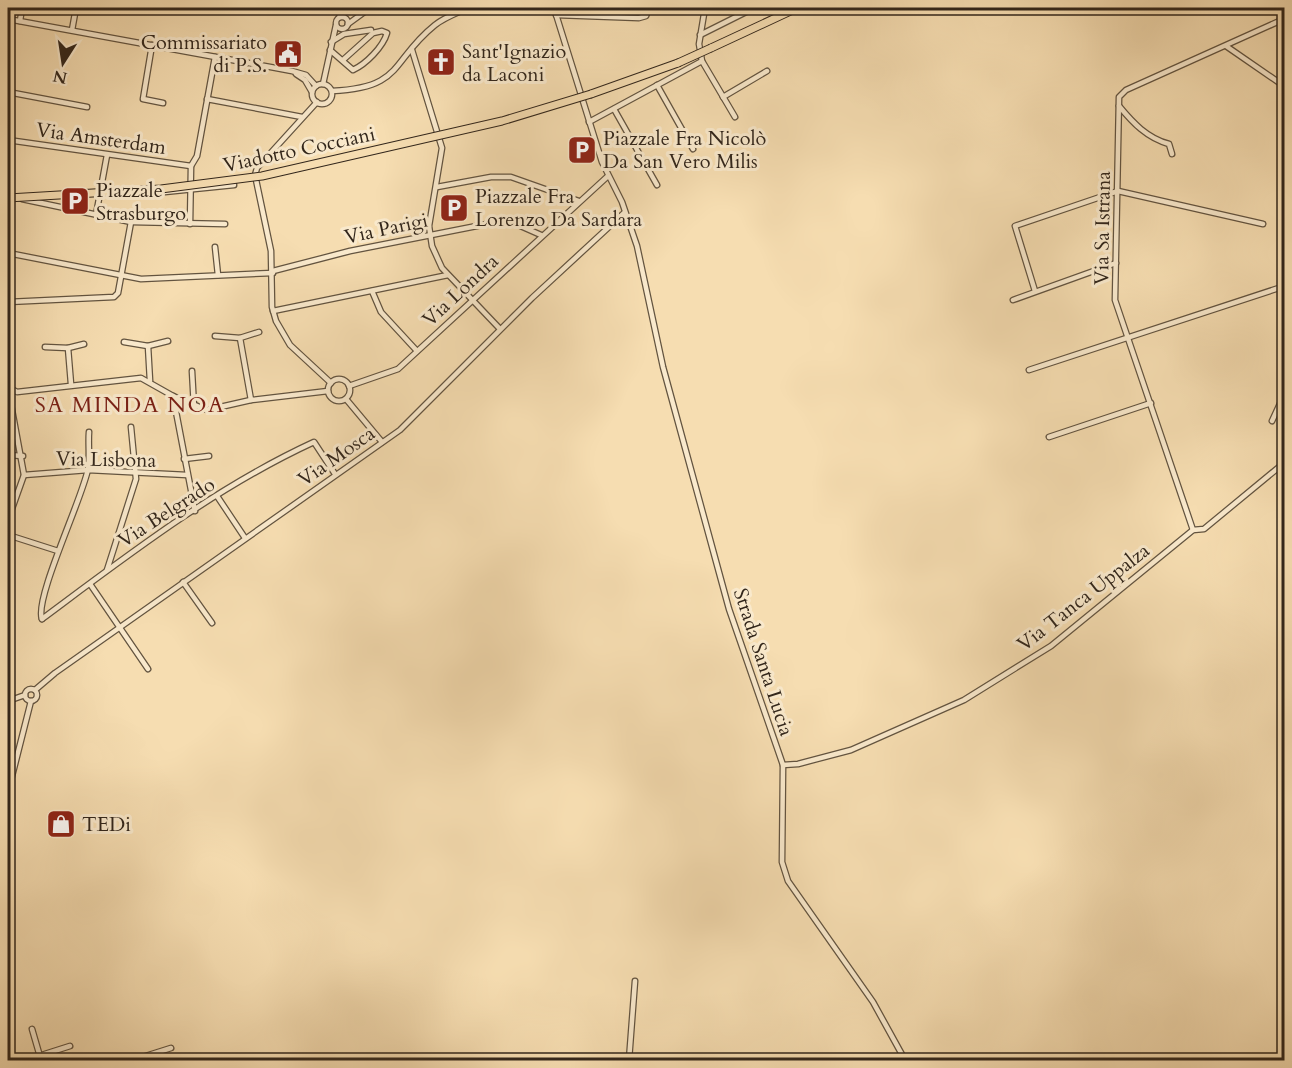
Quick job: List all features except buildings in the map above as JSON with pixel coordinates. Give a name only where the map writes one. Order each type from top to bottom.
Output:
[{"type":"highway","name":"Viadotto Cocciani","points":[[8,197],[161,189],[262,176],[502,121],[591,94],[678,63],[797,8]]},
{"type":"street","points":[[20,21],[22,8]]},
{"type":"street","points":[[72,30],[76,8]]},
{"type":"street","points":[[323,84],[331,42],[340,17],[339,8]]},
{"type":"street","points":[[331,42],[344,32],[348,24],[370,8]]},
{"type":"street","points":[[323,84],[332,92],[362,89],[379,82],[436,24],[468,8]]},
{"type":"street","name":"Strada Santa Lucia","points":[[554,8],[586,114],[608,176],[622,202],[637,246],[663,367],[729,609],[783,765],[782,862],[788,882],[873,1002],[905,1060]]},
{"type":"street","points":[[556,15],[639,18],[646,16],[649,8]]},
{"type":"street","points":[[705,8],[700,35],[702,61],[735,117]]},
{"type":"street","points":[[700,35],[754,8]]},
{"type":"street","points":[[340,17],[346,18],[348,24]]},
{"type":"street","points":[[8,19],[292,71],[306,75],[316,86]]},
{"type":"street","points":[[1172,154],[1169,144],[1157,141],[1138,129],[1119,106],[1119,97],[1126,90],[1284,19]]},
{"type":"street","points":[[336,25],[344,32],[371,30]]},
{"type":"street","points":[[330,50],[350,69],[356,69],[381,46],[387,33],[382,31],[373,33],[343,60]]},
{"type":"street","points":[[152,45],[143,99],[163,103]]},
{"type":"street","points":[[1226,46],[1284,86]]},
{"type":"street","points":[[412,50],[442,142],[442,155],[429,234],[436,258],[448,275],[500,329]]},
{"type":"street","points":[[190,224],[191,166],[197,156],[215,57]]},
{"type":"street","points":[[589,122],[702,61]]},
{"type":"street","points":[[292,71],[305,80],[317,102]]},
{"type":"street","points":[[723,97],[767,71]]},
{"type":"street","points":[[312,93],[316,86],[323,84]]},
{"type":"street","points":[[657,85],[693,149]]},
{"type":"street","points":[[8,92],[87,107]]},
{"type":"street","points":[[331,383],[290,345],[273,310],[273,272],[255,175],[257,168],[302,117],[317,102],[327,102],[332,92]]},
{"type":"street","points":[[207,99],[302,117]]},
{"type":"street","name":"Via Sa Istrana","points":[[1119,106],[1115,300],[1192,530]]},
{"type":"street","points":[[614,109],[657,185]]},
{"type":"street","points":[[586,114],[598,118]]},
{"type":"street","points":[[592,130],[598,118]]},
{"type":"street","name":"Via Amsterdam","points":[[8,140],[191,166]]},
{"type":"street","points":[[96,215],[107,155]]},
{"type":"street","name":"Via Londra","points":[[349,386],[393,371],[608,176]]},
{"type":"street","points":[[437,187],[491,177],[511,177],[579,201]]},
{"type":"street","points":[[145,194],[234,185]]},
{"type":"street","points":[[1035,291],[1015,226],[1118,191],[1263,224]]},
{"type":"street","points":[[8,197],[131,222],[225,224]]},
{"type":"street","name":"Via Mosca","points":[[25,695],[29,688],[35,690],[119,627],[414,418],[500,329],[624,213]]},
{"type":"street","points":[[8,302],[114,297],[118,293],[131,222]]},
{"type":"street","name":"Via Parigi","points":[[8,253],[141,279],[273,272],[429,234],[503,222],[541,235]]},
{"type":"street","points":[[215,247],[218,275]]},
{"type":"street","points":[[1013,300],[1116,263]]},
{"type":"street","points":[[273,310],[448,275]]},
{"type":"street","points":[[1029,370],[1282,287]]},
{"type":"street","points":[[372,291],[381,312],[417,351]]},
{"type":"street","points":[[215,336],[240,338],[259,332]]},
{"type":"street","points":[[240,338],[251,400]]},
{"type":"street","points":[[124,342],[148,346],[168,341]]},
{"type":"street","points":[[45,347],[68,348],[84,344]]},
{"type":"street","points":[[148,346],[150,381]]},
{"type":"street","points":[[68,348],[71,384]]},
{"type":"street","points":[[192,371],[194,407]]},
{"type":"street","points":[[8,520],[24,475],[23,456],[9,389],[33,390],[141,378],[194,407],[218,409],[251,400],[328,391]]},
{"type":"street","points":[[331,383],[342,380],[349,386],[350,392],[346,399]]},
{"type":"street","points":[[328,391],[331,383]]},
{"type":"street","points":[[328,391],[334,400],[346,399]]},
{"type":"street","points":[[1272,421],[1284,395]]},
{"type":"street","points":[[173,396],[195,511]]},
{"type":"street","points":[[346,399],[382,442]]},
{"type":"street","points":[[1049,437],[1151,403]]},
{"type":"street","points":[[107,570],[136,473],[131,427]]},
{"type":"street","points":[[8,535],[58,551],[88,470],[89,432]]},
{"type":"street","name":"Via Belgrado","points":[[58,551],[42,605],[42,619],[107,570],[217,496],[314,442],[335,474]]},
{"type":"street","points":[[8,454],[23,456]]},
{"type":"street","points":[[184,459],[209,456]]},
{"type":"street","name":"Via Tanca Uppalza","points":[[783,765],[806,762],[851,750],[964,700],[1051,646],[1192,530],[1204,529],[1284,463]]},
{"type":"street","name":"Via Lisbona","points":[[24,475],[88,470],[187,475]]},
{"type":"street","points":[[217,496],[245,538]]},
{"type":"street","points":[[183,582],[212,623]]},
{"type":"street","points":[[90,584],[148,669]]},
{"type":"street","points":[[8,690],[10,700],[25,695],[31,701]]},
{"type":"street","points":[[8,792],[31,701],[37,697],[35,690]]},
{"type":"street","points":[[629,1060],[635,981]]},
{"type":"street","points":[[32,1029],[40,1058]]},
{"type":"street","points":[[26,1060],[40,1058],[69,1046]]},
{"type":"street","points":[[133,1060],[171,1048]]},
{"type":"place","name":"Commissariato di P.S.","points":[[288,54]]},
{"type":"place","name":"Sant'Ignazio da Laconi","points":[[441,62]]},
{"type":"place","name":"Piazzale Fra Nicolò Da San Vero Milis","points":[[582,150]]},
{"type":"place","name":"Piazzale Strasburgo","points":[[75,201]]},
{"type":"place","name":"Piazzale Fra Lorenzo Da Sardara","points":[[454,208]]},
{"type":"place","name":"TEDi","points":[[61,824]]},
{"type":"district","name":"SA MINDA NOA","points":[[130,404]]}]
